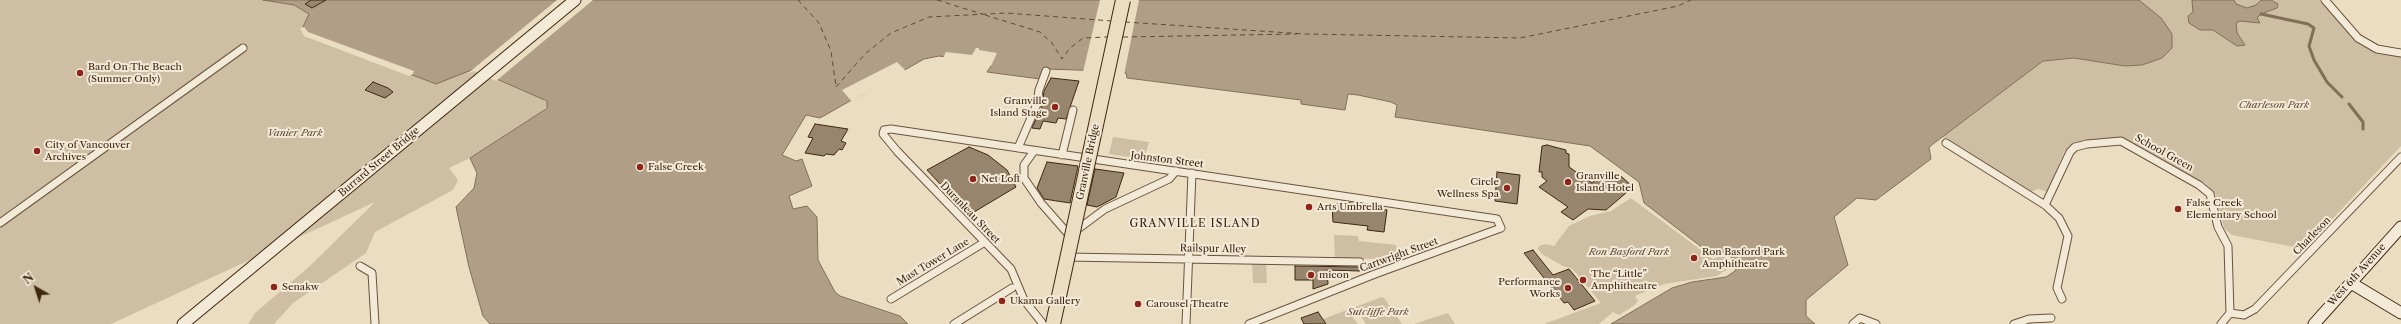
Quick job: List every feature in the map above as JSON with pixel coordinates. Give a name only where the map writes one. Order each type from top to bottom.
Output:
[{"type":"highway","name":"Granville Bridge","points":[[1053,324],[1123,0]]},
{"type":"main road","name":"Burrard Street Bridge","points":[[183,324],[575,0]]},
{"type":"main road","name":"West 6th Avenue","points":[[2314,324],[2401,227]]},
{"type":"main road","points":[[2351,283],[2401,312]]},
{"type":"street","points":[[2324,0],[2358,38],[2377,49],[2401,53]]},
{"type":"street","points":[[0,223],[243,48]]},
{"type":"street","points":[[1018,148],[1037,104],[1039,90],[1046,71]]},
{"type":"street","points":[[1062,155],[1073,110]]},
{"type":"street","name":"Johnston Street","points":[[884,130],[890,129],[1448,212]]},
{"type":"street","name":"Duranleau Street","points":[[884,130],[883,134],[893,146],[1011,269],[1024,300],[1041,324]]},
{"type":"street","name":"School Green","points":[[2045,205],[2070,152],[2075,147],[2120,142],[2199,185],[2210,194],[2218,227],[2224,238],[2229,255],[2230,312]]},
{"type":"street","points":[[1946,143],[2045,205],[2059,218],[2067,231],[2068,242],[2057,288],[2062,299]]},
{"type":"street","points":[[1034,151],[1024,165],[1024,178],[1041,203],[1070,236]]},
{"type":"street","name":"Charleson","points":[[2230,312],[2244,315],[2255,309],[2401,157]]},
{"type":"street","points":[[1049,324],[1067,257],[1070,236],[1105,209],[1169,179],[1176,171]]},
{"type":"street","points":[[1186,324],[1192,173]]},
{"type":"street","name":"Cartwright Street","points":[[1249,324],[1375,274],[1500,228],[1497,219],[1448,212]]},
{"type":"street","name":"Mast Tower Lane","points":[[891,299],[985,242]]},
{"type":"street","name":"Railspur Alley","points":[[1067,257],[1360,262]]},
{"type":"street","points":[[360,266],[372,273],[375,324]]},
{"type":"street","points":[[954,324],[1012,288]]},
{"type":"street","points":[[2221,324],[2230,312]]},
{"type":"street","points":[[1853,324],[1855,320],[1865,318],[1876,324]]},
{"type":"street","points":[[2014,324],[2029,319],[2051,318]]},
{"type":"green space","name":"Vanier Park","points":[[0,0],[263,0],[294,5],[309,14],[303,29],[474,69],[543,99],[548,104],[543,111],[470,158],[449,168],[458,180],[453,190],[375,232],[366,253],[293,303],[274,324],[248,324],[255,313],[310,266],[375,202],[111,324],[0,324],[0,227],[21,210],[235,58],[226,56],[0,218]]},
{"type":"green space","name":"Charleson Park","points":[[2139,0],[2322,0],[2354,37],[2401,55],[2401,146],[2304,249],[2232,235],[2224,228],[2216,195],[2206,184],[2128,140],[2070,148],[2064,152],[2047,192],[2039,189],[2030,192],[1942,137],[2043,61],[2074,58],[2125,66],[2142,65],[2161,18]]},
{"type":"green space","points":[[1113,137],[1149,142],[1144,159],[1109,154]]},
{"type":"green space","name":"Ron Basford Park","points":[[1631,198],[1713,259],[1720,256],[1725,257],[1732,266],[1717,276],[1664,284],[1635,296],[1638,301],[1635,305],[1619,315],[1613,312],[1599,324],[1544,324],[1601,303],[1571,268],[1563,266],[1542,254],[1538,249],[1539,246],[1546,244],[1554,246],[1569,226],[1590,216],[1611,211]]},
{"type":"green space","points":[[1334,235],[1358,236],[1359,244],[1359,241],[1396,245],[1397,253],[1382,259],[1335,258]]},
{"type":"green space","points":[[1252,263],[1266,263],[1267,283],[1253,283]]},
{"type":"green space","name":"Sutcliffe Park","points":[[1382,297],[1385,299],[1402,324],[1366,324],[1355,307]]},
{"type":"green space","points":[[1347,310],[1358,324],[1326,324],[1323,319]]},
{"type":"green space","name":"Sutcliffe Park","points":[[1448,313],[1455,324],[1414,324]]},
{"type":"shaded area","name":"False Creek","points":[[263,0],[2139,0],[2161,18],[2172,34],[2172,48],[2162,58],[2142,65],[2125,66],[2074,58],[2043,61],[1929,147],[1931,159],[1876,200],[1857,198],[1834,217],[1848,265],[1806,300],[1806,316],[1815,324],[1611,324],[1672,288],[1692,282],[1726,277],[1735,271],[1738,264],[1729,255],[1718,252],[1712,255],[1644,203],[1639,182],[1590,146],[1395,117],[1397,105],[1391,102],[1358,95],[1348,94],[1345,110],[1301,104],[1301,100],[1127,78],[1126,73],[1108,71],[1045,69],[1040,79],[987,72],[991,66],[988,63],[939,56],[924,59],[820,118],[806,115],[782,155],[796,161],[802,159],[812,186],[789,196],[793,209],[807,206],[817,217],[818,260],[835,292],[840,296],[900,316],[908,324],[490,324],[483,316],[469,267],[456,207],[474,188],[477,173],[470,158],[543,111],[547,108],[547,101],[474,69],[436,84],[305,34],[302,29],[309,14],[294,5]]},
{"type":"shaded area","points":[[2192,0],[2234,0],[2236,4],[2247,8],[2256,5],[2261,0],[2271,0],[2278,4],[2277,8],[2261,14],[2257,18],[2260,23],[2240,21],[2236,23],[2237,33],[2245,45],[2237,46],[2213,30],[2200,30],[2189,23],[2188,16],[2193,12]]},
{"type":"pier","points":[[557,0],[593,0],[496,81],[474,71],[467,74]]},
{"type":"pier","points":[[1100,0],[1139,0],[1124,75],[1083,72]]},
{"type":"pier","points":[[304,27],[308,32],[414,71],[413,74],[409,76],[304,36],[300,28]]},
{"type":"pier","points":[[976,48],[979,48],[979,50],[997,53],[991,66],[943,58],[946,52],[972,55]]},
{"type":"pier","points":[[897,62],[906,71],[858,97],[853,103],[842,90]]},
{"type":"building","points":[[311,0],[326,0],[312,8],[305,4]]},
{"type":"building","name":"Granville Island Stage","points":[[1051,78],[1079,81],[1066,119],[1058,118],[1056,123],[1043,121],[1040,129],[1032,128],[1042,106],[1044,91]]},
{"type":"building","points":[[373,82],[388,88],[393,92],[385,98],[365,90]]},
{"type":"building","points":[[815,124],[848,129],[841,141],[846,143],[842,150],[839,149],[834,155],[826,154],[824,156],[805,153],[813,138],[808,137]]},
{"type":"building","name":"Granville Island Hotel","points":[[1547,145],[1566,150],[1566,153],[1569,154],[1569,167],[1592,183],[1608,170],[1622,177],[1633,187],[1606,210],[1588,209],[1573,220],[1561,212],[1568,207],[1539,187],[1547,181],[1542,177],[1542,172],[1539,172],[1542,146]]},
{"type":"building","name":"Net Loft","points":[[969,147],[988,155],[1007,170],[1016,187],[969,215],[927,170]]},
{"type":"building","points":[[1047,162],[1078,166],[1070,203],[1044,199],[1037,188]]},
{"type":"building","points":[[1095,169],[1124,173],[1116,197],[1097,207],[1087,205]]},
{"type":"building","name":"Circle Wellness Spa","points":[[1497,172],[1520,175],[1517,204],[1495,201]]},
{"type":"building","points":[[1345,202],[1387,210],[1384,232],[1367,230],[1368,226],[1333,222],[1332,205]]},
{"type":"building","name":"Performance Works","points":[[1533,250],[1553,275],[1569,269],[1595,301],[1574,310],[1568,302],[1564,303],[1524,253]]},
{"type":"building","name":"micon","points":[[1295,266],[1360,267],[1360,271],[1327,270],[1328,284],[1313,289],[1313,280],[1295,280]]},
{"type":"building","points":[[1318,312],[1326,324],[1304,324],[1301,318]]},
{"type":"waterway","points":[[2261,14],[2308,24],[2314,28],[2309,46],[2314,60],[2327,82],[2342,97]]},
{"type":"waterway","points":[[2349,104],[2363,122],[2363,129]]},
{"type":"ferry route","points":[[798,0],[819,23],[831,51],[836,86]]},
{"type":"ferry route","points":[[937,0],[982,14]]},
{"type":"ferry route","points":[[1125,22],[1305,34],[1520,38],[1678,6],[1691,0]]},
{"type":"ferry route","points":[[836,87],[865,54],[891,33],[929,17],[1006,13],[1112,21]]},
{"type":"ferry route","points":[[985,15],[1040,32],[1052,43],[1062,59],[1069,49],[1083,38],[1107,37]]},
{"type":"ferry route","points":[[1123,37],[1297,34]]},
{"type":"place","name":"Bard On The Beach (Summer Only)","points":[[80,73]]},
{"type":"place","name":"Granville Island Stage","points":[[1055,107]]},
{"type":"place","name":"City of Vancouver Archives","points":[[37,151]]},
{"type":"place","name":"False Creek","points":[[640,167]]},
{"type":"place","name":"Net Loft","points":[[973,179]]},
{"type":"place","name":"Granville Island Hotel","points":[[1568,182]]},
{"type":"place","name":"Circle Wellness Spa","points":[[1507,188]]},
{"type":"place","name":"Arts Umbrella","points":[[1309,207]]},
{"type":"place","name":"False Creek Elementary School","points":[[2178,209]]},
{"type":"place","name":"Ron Basford Park Amphitheatre","points":[[1694,258]]},
{"type":"place","name":"micon","points":[[1311,275]]},
{"type":"place","name":"The “Little” Amphitheatre","points":[[1583,280]]},
{"type":"place","name":"Senakw","points":[[274,287]]},
{"type":"place","name":"Performance Works","points":[[1568,288]]},
{"type":"place","name":"Ukama Gallery","points":[[1002,301]]},
{"type":"place","name":"Carousel Theatre","points":[[1138,304]]},
{"type":"district","name":"GRANVILLE ISLAND","points":[[1195,224]]}]
